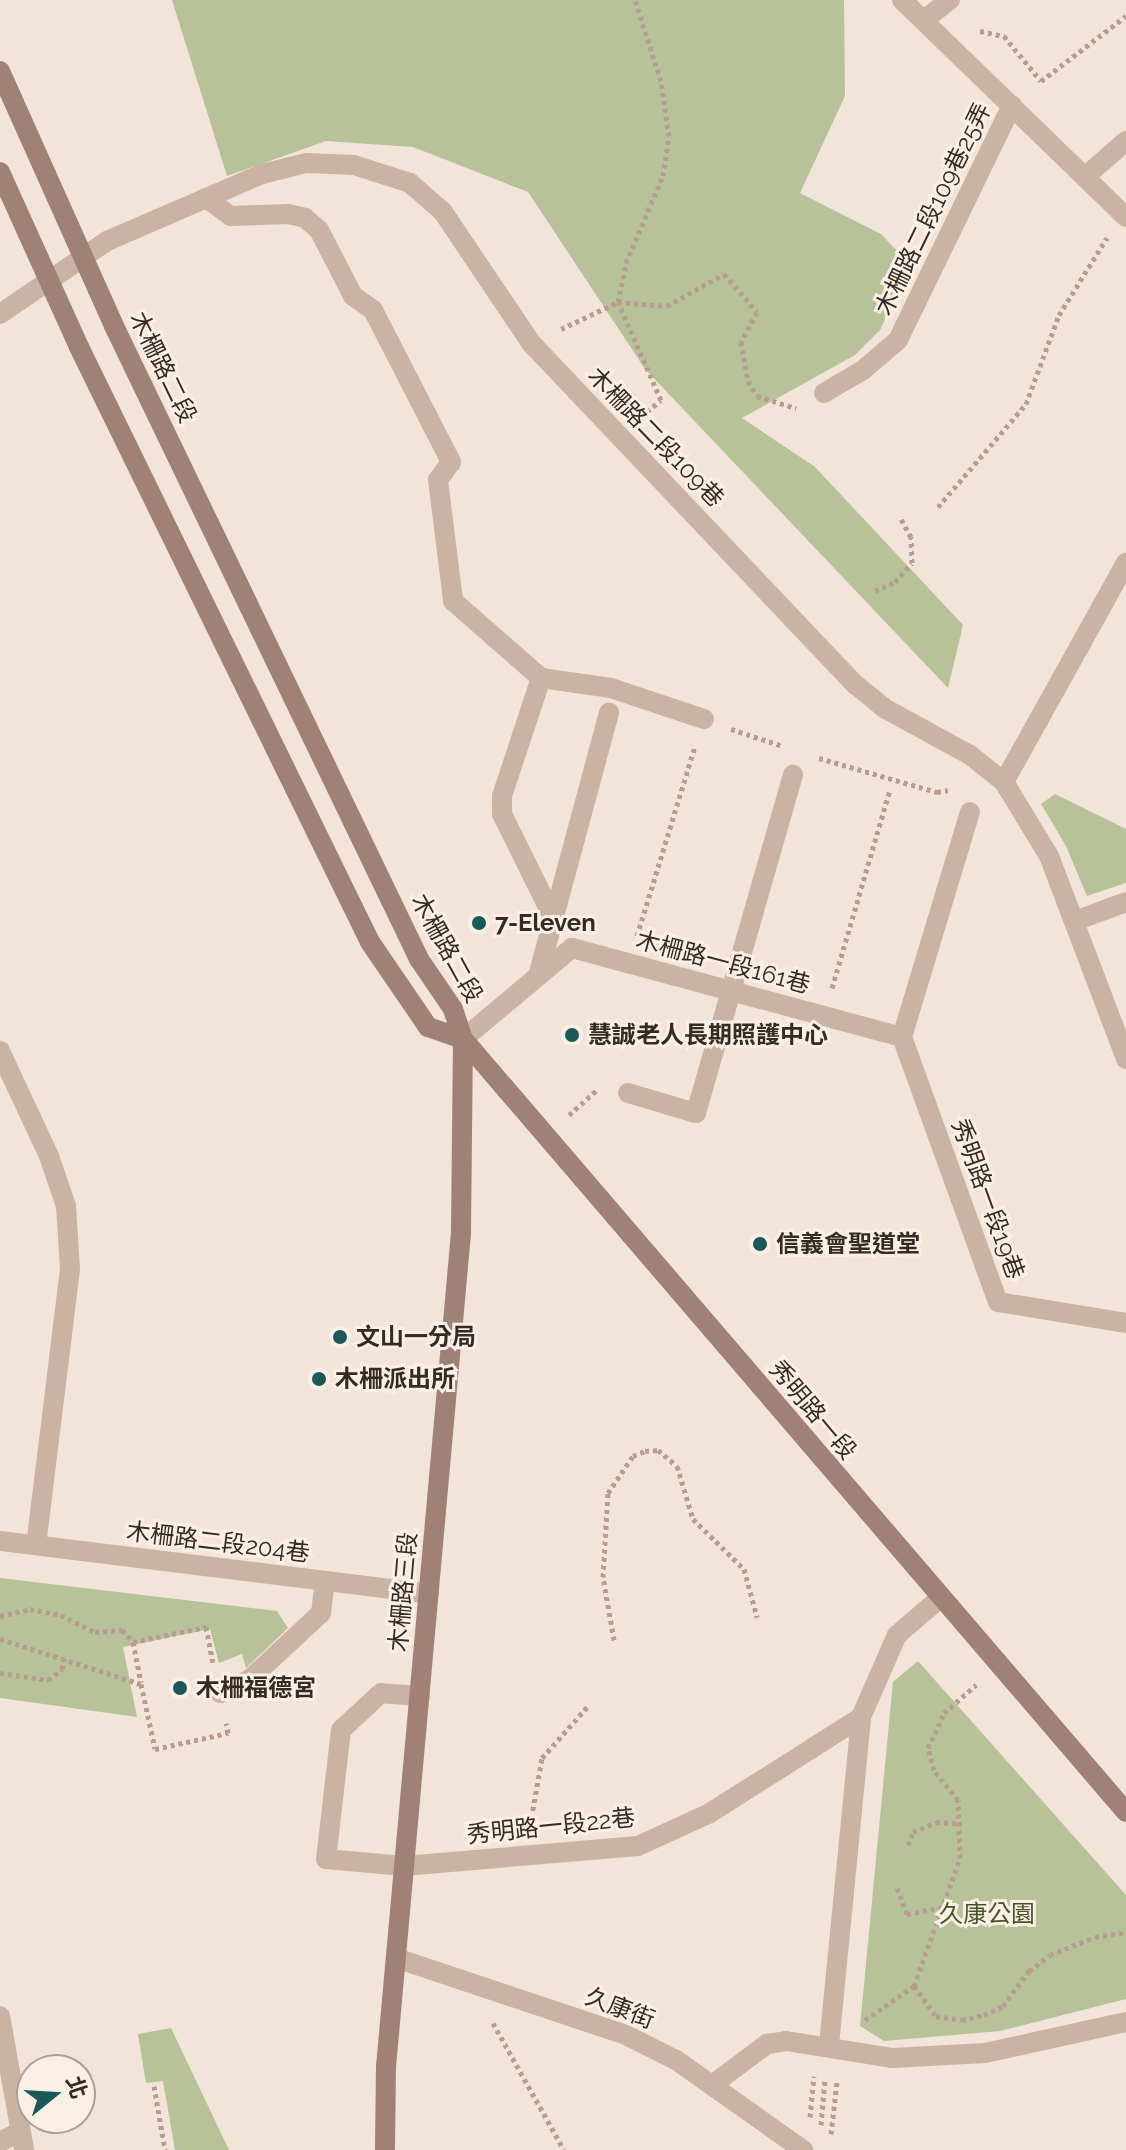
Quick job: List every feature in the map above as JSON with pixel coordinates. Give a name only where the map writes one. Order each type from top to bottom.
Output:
[{"type":"main road","name":"木柵路二段","points":[[0,71],[83,258],[419,959],[453,1009],[463,1039]]},
{"type":"main road","name":"木柵路二段","points":[[0,172],[49,280],[370,942],[428,1027],[463,1039]]},
{"type":"main road","name":"秀明路一段","points":[[463,1039],[939,1599],[1126,1812]]},
{"type":"main road","name":"木柵路三段","points":[[385,2150],[396,1958],[461,1233],[463,1039]]},
{"type":"street","name":"木柵路二段109巷25弄","points":[[902,0],[1087,175],[1125,216]]},
{"type":"street","points":[[924,20],[950,0]]},
{"type":"street","name":"木柵路二段109巷25弄","points":[[824,393],[863,370],[898,340],[1012,105]]},
{"type":"street","points":[[1087,175],[1126,141]]},
{"type":"street","name":"木柵路二段109巷","points":[[0,314],[107,241],[262,174],[306,163],[354,165],[410,183],[443,212],[531,343],[856,685],[884,708],[970,755],[1004,782],[1049,856],[1126,1059]]},
{"type":"street","points":[[206,198],[231,216],[288,214],[305,218],[319,230],[353,296],[373,310],[457,454],[438,480],[453,601],[541,678],[611,688],[704,719]]},
{"type":"street","points":[[1004,782],[1126,563]]},
{"type":"street","points":[[541,678],[502,796],[502,814],[553,917]]},
{"type":"street","points":[[538,976],[609,712]]},
{"type":"street","points":[[628,1093],[696,1113],[793,775]]},
{"type":"street","points":[[902,1037],[970,812]]},
{"type":"street","points":[[1075,921],[1126,902]]},
{"type":"street","name":"木柵路一段161巷","points":[[463,1039],[572,948],[902,1037]]},
{"type":"street","name":"秀明路一段19巷","points":[[902,1037],[998,1302],[1126,1323]]},
{"type":"street","points":[[0,1051],[49,1156],[66,1206],[70,1269],[36,1545]]},
{"type":"street","name":"木柵路二段204巷","points":[[0,1541],[429,1594]]},
{"type":"street","points":[[220,1693],[249,1680],[321,1613],[325,1581]]},
{"type":"street","points":[[829,2045],[861,1717],[897,1635],[939,1599]]},
{"type":"street","name":"秀明路一段22巷","points":[[420,1696],[381,1693],[341,1730],[326,1859],[404,1866],[608,1851],[669,1836],[861,1717]]},
{"type":"street","name":"久康街","points":[[396,1958],[626,2035],[712,2085],[803,2150]]},
{"type":"street","points":[[0,2016],[22,2141],[0,2142]]},
{"type":"street","points":[[712,2085],[767,2044],[829,2045],[892,2058],[985,2053],[1126,2022]]},
{"type":"path","points":[[635,0],[661,81],[669,136],[663,176],[626,263],[618,302],[661,400]]},
{"type":"path","points":[[924,20],[1004,36],[1041,81],[1126,16]]},
{"type":"path","points":[[938,507],[1026,404],[1059,315],[1125,216]]},
{"type":"path","points":[[531,343],[618,302],[667,306],[724,274],[757,312],[741,342],[748,381],[757,396],[798,409]]},
{"type":"path","points":[[875,591],[895,582],[912,563],[911,537],[901,519]]},
{"type":"path","points":[[704,719],[786,747]]},
{"type":"path","points":[[629,963],[697,739]]},
{"type":"path","points":[[815,757],[937,792],[1004,782]]},
{"type":"path","points":[[824,1016],[890,790]]},
{"type":"path","points":[[545,1135],[602,1086]]},
{"type":"path","points":[[614,1640],[603,1577],[608,1493],[633,1456],[645,1451],[658,1450],[677,1466],[693,1519],[744,1569],[757,1617]]},
{"type":"path","points":[[0,1616],[30,1609],[61,1615],[95,1632],[122,1630],[133,1642],[155,1749],[228,1733],[206,1627],[133,1642]]},
{"type":"path","points":[[0,1639],[141,1684]]},
{"type":"path","points":[[0,1673],[48,1680],[62,1669],[65,1658]]},
{"type":"path","points":[[810,2119],[829,2045],[914,1986],[960,1858],[962,1824],[958,1800],[934,1770],[928,1748],[944,1713],[998,1667]]},
{"type":"path","points":[[532,1855],[529,1832],[542,1758],[588,1706]]},
{"type":"path","points":[[908,1845],[913,1832],[936,1822],[962,1824]]},
{"type":"path","points":[[897,1888],[907,1914],[942,1907]]},
{"type":"path","points":[[914,1986],[936,2016],[962,2020],[984,2015],[1003,2006],[1029,1971],[1050,1955],[1095,1937],[1126,1932]]},
{"type":"path","points":[[472,1984],[564,2150]]},
{"type":"path","points":[[820,2135],[829,2045]]},
{"type":"path","points":[[829,2045],[830,2150]]},
{"type":"path","points":[[154,2086],[165,2150]]},
{"type":"green space","points":[[172,0],[844,0],[845,96],[800,193],[881,234],[899,253],[904,280],[880,330],[855,355],[742,418],[815,467],[963,625],[948,688],[645,369],[528,192],[413,147],[326,141],[227,176]]},
{"type":"green space","points":[[1055,794],[1126,829],[1126,883],[1087,896],[1066,846],[1041,804]]},
{"type":"green space","points":[[0,1578],[277,1611],[288,1628],[246,1668],[242,1654],[219,1663],[210,1629],[123,1647],[137,1717],[0,1698]]},
{"type":"green space","name":"久康公園","points":[[918,1661],[1126,1895],[1126,1999],[1000,2031],[884,2041],[860,2026],[893,1682]]},
{"type":"green space","points":[[171,2028],[229,2150],[175,2150],[163,2081],[146,2083],[138,2034]]},
{"type":"place","name":"7-Eleven","points":[[479,923]]},
{"type":"place","name":"慧誠老人長期照護中心","points":[[572,1035]]},
{"type":"place","name":"信義會聖道堂","points":[[760,1244]]},
{"type":"place","name":"文山一分局","points":[[340,1337]]},
{"type":"place","name":"木柵派出所","points":[[319,1379]]},
{"type":"place","name":"木柵福德宮","points":[[180,1688]]}]
